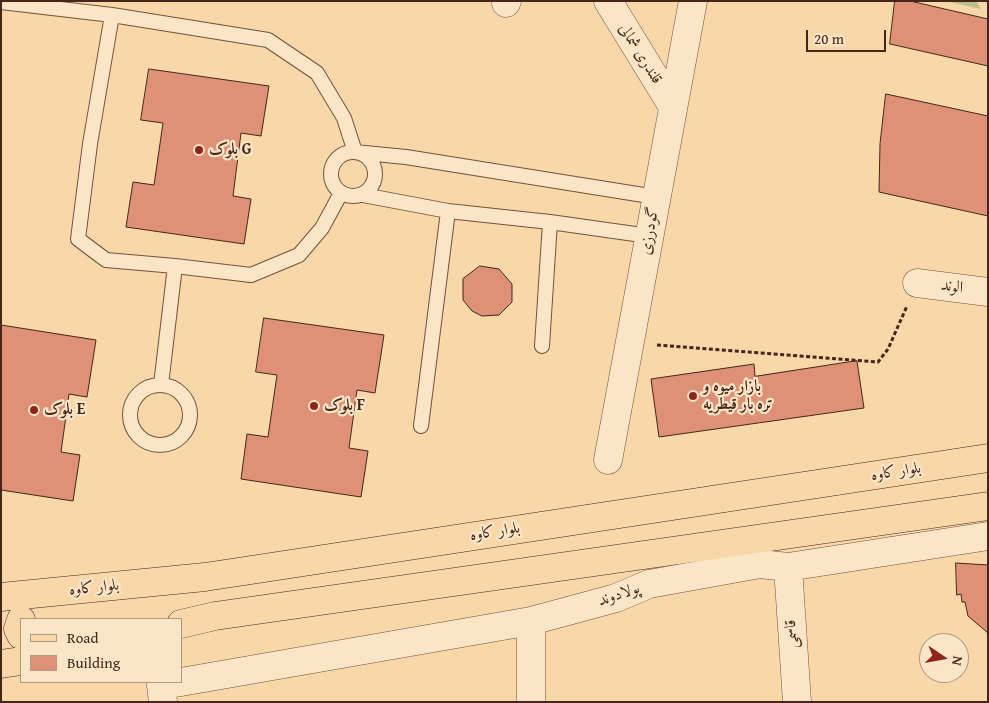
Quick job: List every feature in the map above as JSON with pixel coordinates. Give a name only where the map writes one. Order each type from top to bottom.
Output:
[{"type":"main road","name":"بلوار کاوه","points":[[1,597],[205,577],[988,458]]},
{"type":"main road","points":[[182,624],[215,616],[988,506]]},
{"type":"main road","points":[[22,618],[33,594]]},
{"type":"main road","points":[[1,664],[20,661]]},
{"type":"street","name":"قلندری شمالی","points":[[608,1],[673,107]]},
{"type":"street","name":"گودرزی","points":[[608,460],[693,1]]},
{"type":"street","name":"الوند","points":[[917,283],[988,292]]},
{"type":"street","name":"پولادوند","points":[[172,688],[531,620],[616,598],[649,584],[760,564],[788,567],[988,536]]},
{"type":"street","name":"قاسمی","points":[[788,567],[797,702]]},
{"type":"street","points":[[531,620],[531,702]]},
{"type":"lane","points":[[1,2],[112,15],[268,40],[317,73],[344,118],[355,152]]},
{"type":"lane","points":[[112,15],[90,144],[78,239],[106,260],[251,275],[299,255],[322,228],[342,193]]},
{"type":"lane","points":[[355,152],[368,157],[376,170],[373,184],[363,195]]},
{"type":"lane","points":[[649,236],[550,222],[448,211],[363,195],[348,196],[336,188],[332,182],[332,167],[341,155],[355,152],[406,157],[656,197]]},
{"type":"lane","points":[[421,426],[448,211]]},
{"type":"lane","points":[[542,346],[550,222]]},
{"type":"lane","points":[[161,385],[175,266]]},
{"type":"lane","points":[[161,385],[177,390],[184,397],[189,406],[190,416],[188,426],[183,435],[175,442],[156,446],[146,443],[133,429],[130,420],[130,410],[133,400],[139,393],[148,387],[161,385]]},
{"type":"path","points":[[629,343],[878,362],[888,349],[917,283]]},
{"type":"green space","points":[[945,1],[976,1],[981,9]]},
{"type":"building","points":[[895,1],[910,1],[988,19],[988,66],[890,44]]},
{"type":"building","name":"بلوک G","points":[[149,69],[269,86],[261,136],[241,133],[233,196],[251,199],[244,244],[126,227],[133,182],[154,185],[163,123],[141,120]]},
{"type":"building","points":[[886,94],[988,116],[988,216],[879,192],[880,144]]},
{"type":"building","points":[[480,266],[499,269],[512,284],[512,302],[499,315],[482,316],[472,311],[463,300],[463,279]]},
{"type":"building","name":"بلوک F","points":[[264,318],[384,335],[375,393],[357,390],[349,448],[368,451],[361,497],[241,479],[247,434],[268,437],[277,375],[256,372]]},
{"type":"building","name":"بلوک E","points":[[1,325],[96,340],[87,397],[69,394],[61,452],[80,455],[73,501],[1,490]]},
{"type":"building","points":[[857,361],[864,408],[659,437],[651,379],[754,364],[755,376]]},
{"type":"building","points":[[956,563],[988,565],[988,633],[968,616],[961,594],[957,595]]},
{"type":"place","name":"بلوک G","points":[[199,150]]},
{"type":"place","name":"بازار میوه و تره بار قیطریه","points":[[693,396]]},
{"type":"place","name":"بلوک F","points":[[314,406]]},
{"type":"place","name":"بلوک E","points":[[34,410]]}]
